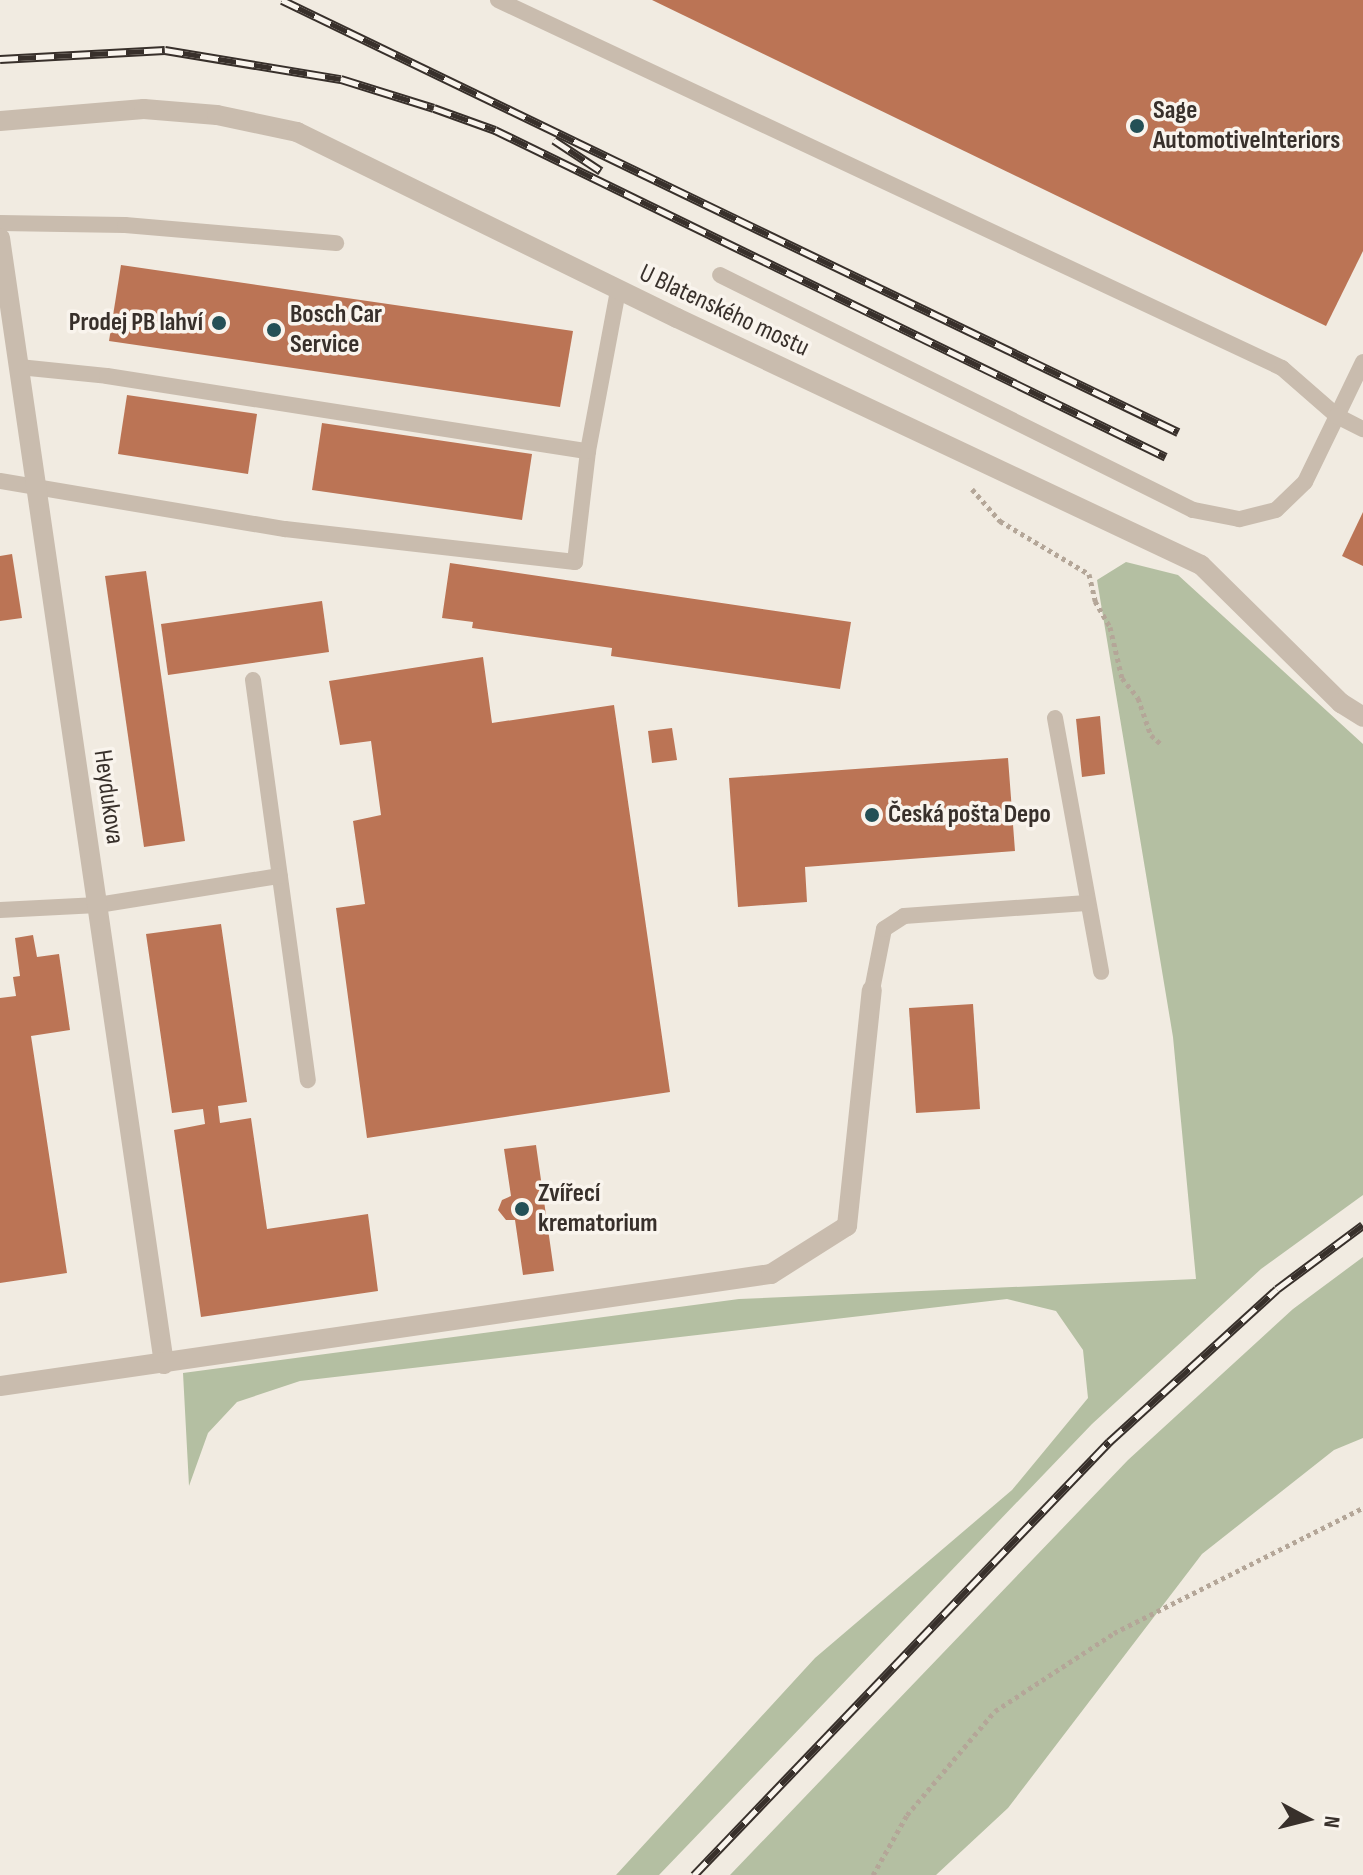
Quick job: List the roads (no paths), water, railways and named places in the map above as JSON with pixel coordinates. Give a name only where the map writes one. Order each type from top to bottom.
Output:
[{"type":"street","name":"U Blatenského mostu","points":[[0,121],[144,109],[217,115],[297,132],[618,290],[1201,565],[1341,703],[1363,717]]},
{"type":"street","name":"Heydukova","points":[[0,238],[164,1364]]},
{"type":"street","points":[[0,1386],[771,1274],[847,1226],[872,990]]},
{"type":"lane","points":[[498,0],[1282,368],[1337,416],[1363,429]]},
{"type":"lane","points":[[0,223],[125,225],[336,243]]},
{"type":"lane","points":[[720,275],[1193,510],[1239,519],[1276,510],[1305,482],[1363,362]]},
{"type":"lane","points":[[0,481],[36,483],[285,529],[575,562],[588,451],[618,290]]},
{"type":"lane","points":[[19,367],[107,376],[588,451]]},
{"type":"lane","points":[[253,680],[308,1080]]},
{"type":"lane","points":[[1055,718],[1101,972]]},
{"type":"lane","points":[[0,910],[98,905],[280,876]]},
{"type":"lane","points":[[872,990],[884,929],[904,916],[1087,903]]},
{"type":"railway","points":[[282,0],[1178,432]]},
{"type":"railway","points":[[0,59],[165,50],[341,79],[434,108],[495,130],[1166,457]]},
{"type":"railway","points":[[554,140],[601,171]]},
{"type":"railway","points":[[694,1875],[1109,1442],[1277,1289],[1363,1225]]},
{"type":"place","name":"Sage AutomotiveInteriors","points":[[1137,126]]},
{"type":"place","name":"Prodej PB lahví","points":[[219,323]]},
{"type":"place","name":"Bosch Car Service","points":[[274,330]]},
{"type":"place","name":"Česká pošta Depo","points":[[872,815]]},
{"type":"place","name":"Zvířecí krematorium","points":[[522,1209]]}]
